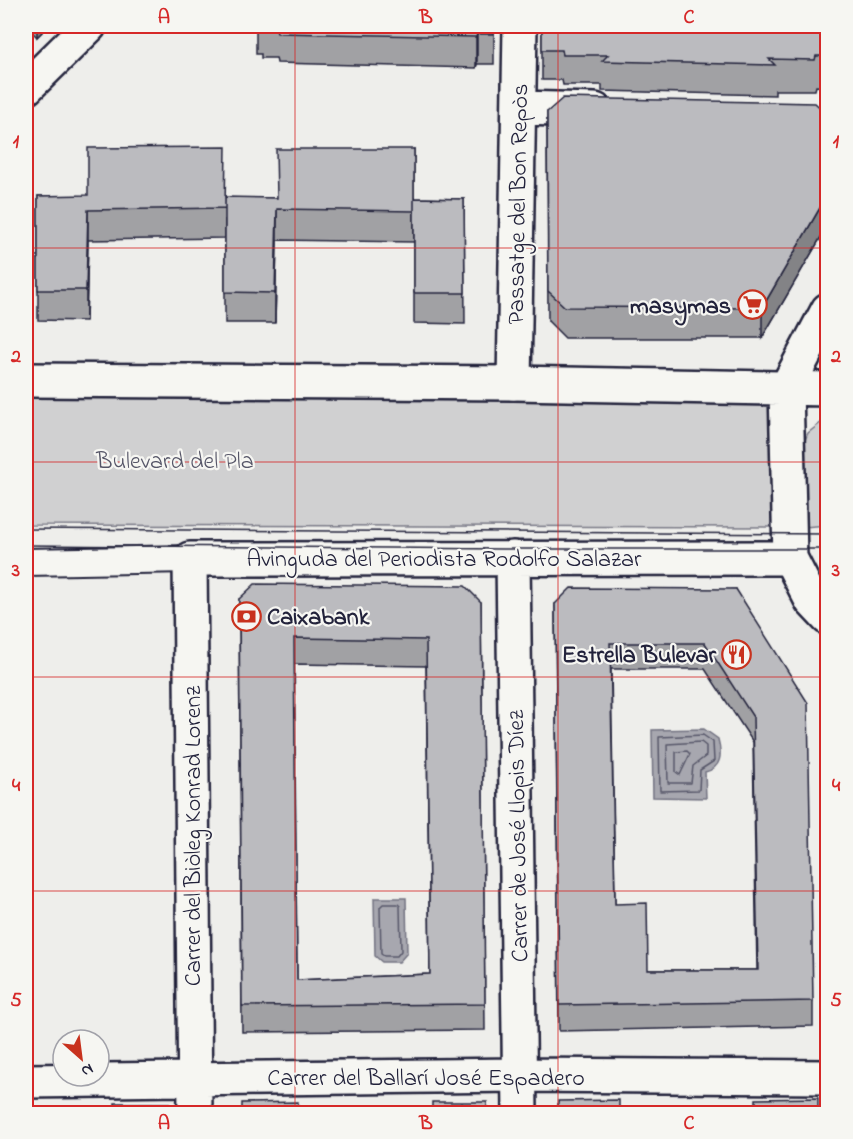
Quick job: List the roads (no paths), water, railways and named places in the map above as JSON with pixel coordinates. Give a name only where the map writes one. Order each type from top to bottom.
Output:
[{"type":"street","points":[[26,88],[89,26]]},
{"type":"street","name":"Passatge del Bon Repòs","points":[[514,383],[520,26]]},
{"type":"street","points":[[519,108],[626,110]]},
{"type":"street","points":[[828,310],[786,389],[790,558],[812,602],[828,618]]},
{"type":"street","points":[[26,380],[514,383],[828,389]]},
{"type":"street","name":"Carrer de José Llopis Díez","points":[[513,558],[520,1113]]},
{"type":"street","name":"Avinguda del Periodista Rodolfo Salazar","points":[[26,562],[190,559],[790,558]]},
{"type":"street","name":"Carrer del Biòleg Konrad Lorenz","points":[[190,559],[195,1113]]},
{"type":"street","name":"Carrer del Ballarí José Espadero","points":[[26,1081],[519,1075],[828,1077]]},
{"type":"water","points":[[704,729],[718,739],[720,750],[718,764],[705,772],[706,798],[653,797],[652,730]]},
{"type":"water","points":[[374,898],[406,898],[407,953],[399,962],[382,962],[375,956]]},
{"type":"tram line","points":[[26,529],[828,534]]},
{"type":"tram line","points":[[26,545],[828,549]]},
{"type":"place","name":"masymas","points":[[752,305]]},
{"type":"place","name":"Caixabank","points":[[246,616]]},
{"type":"place","name":"Estrella Bulevar","points":[[737,654]]},
{"type":"park label","name":"Bulevard del Pla","points":[[175,460]]}]
